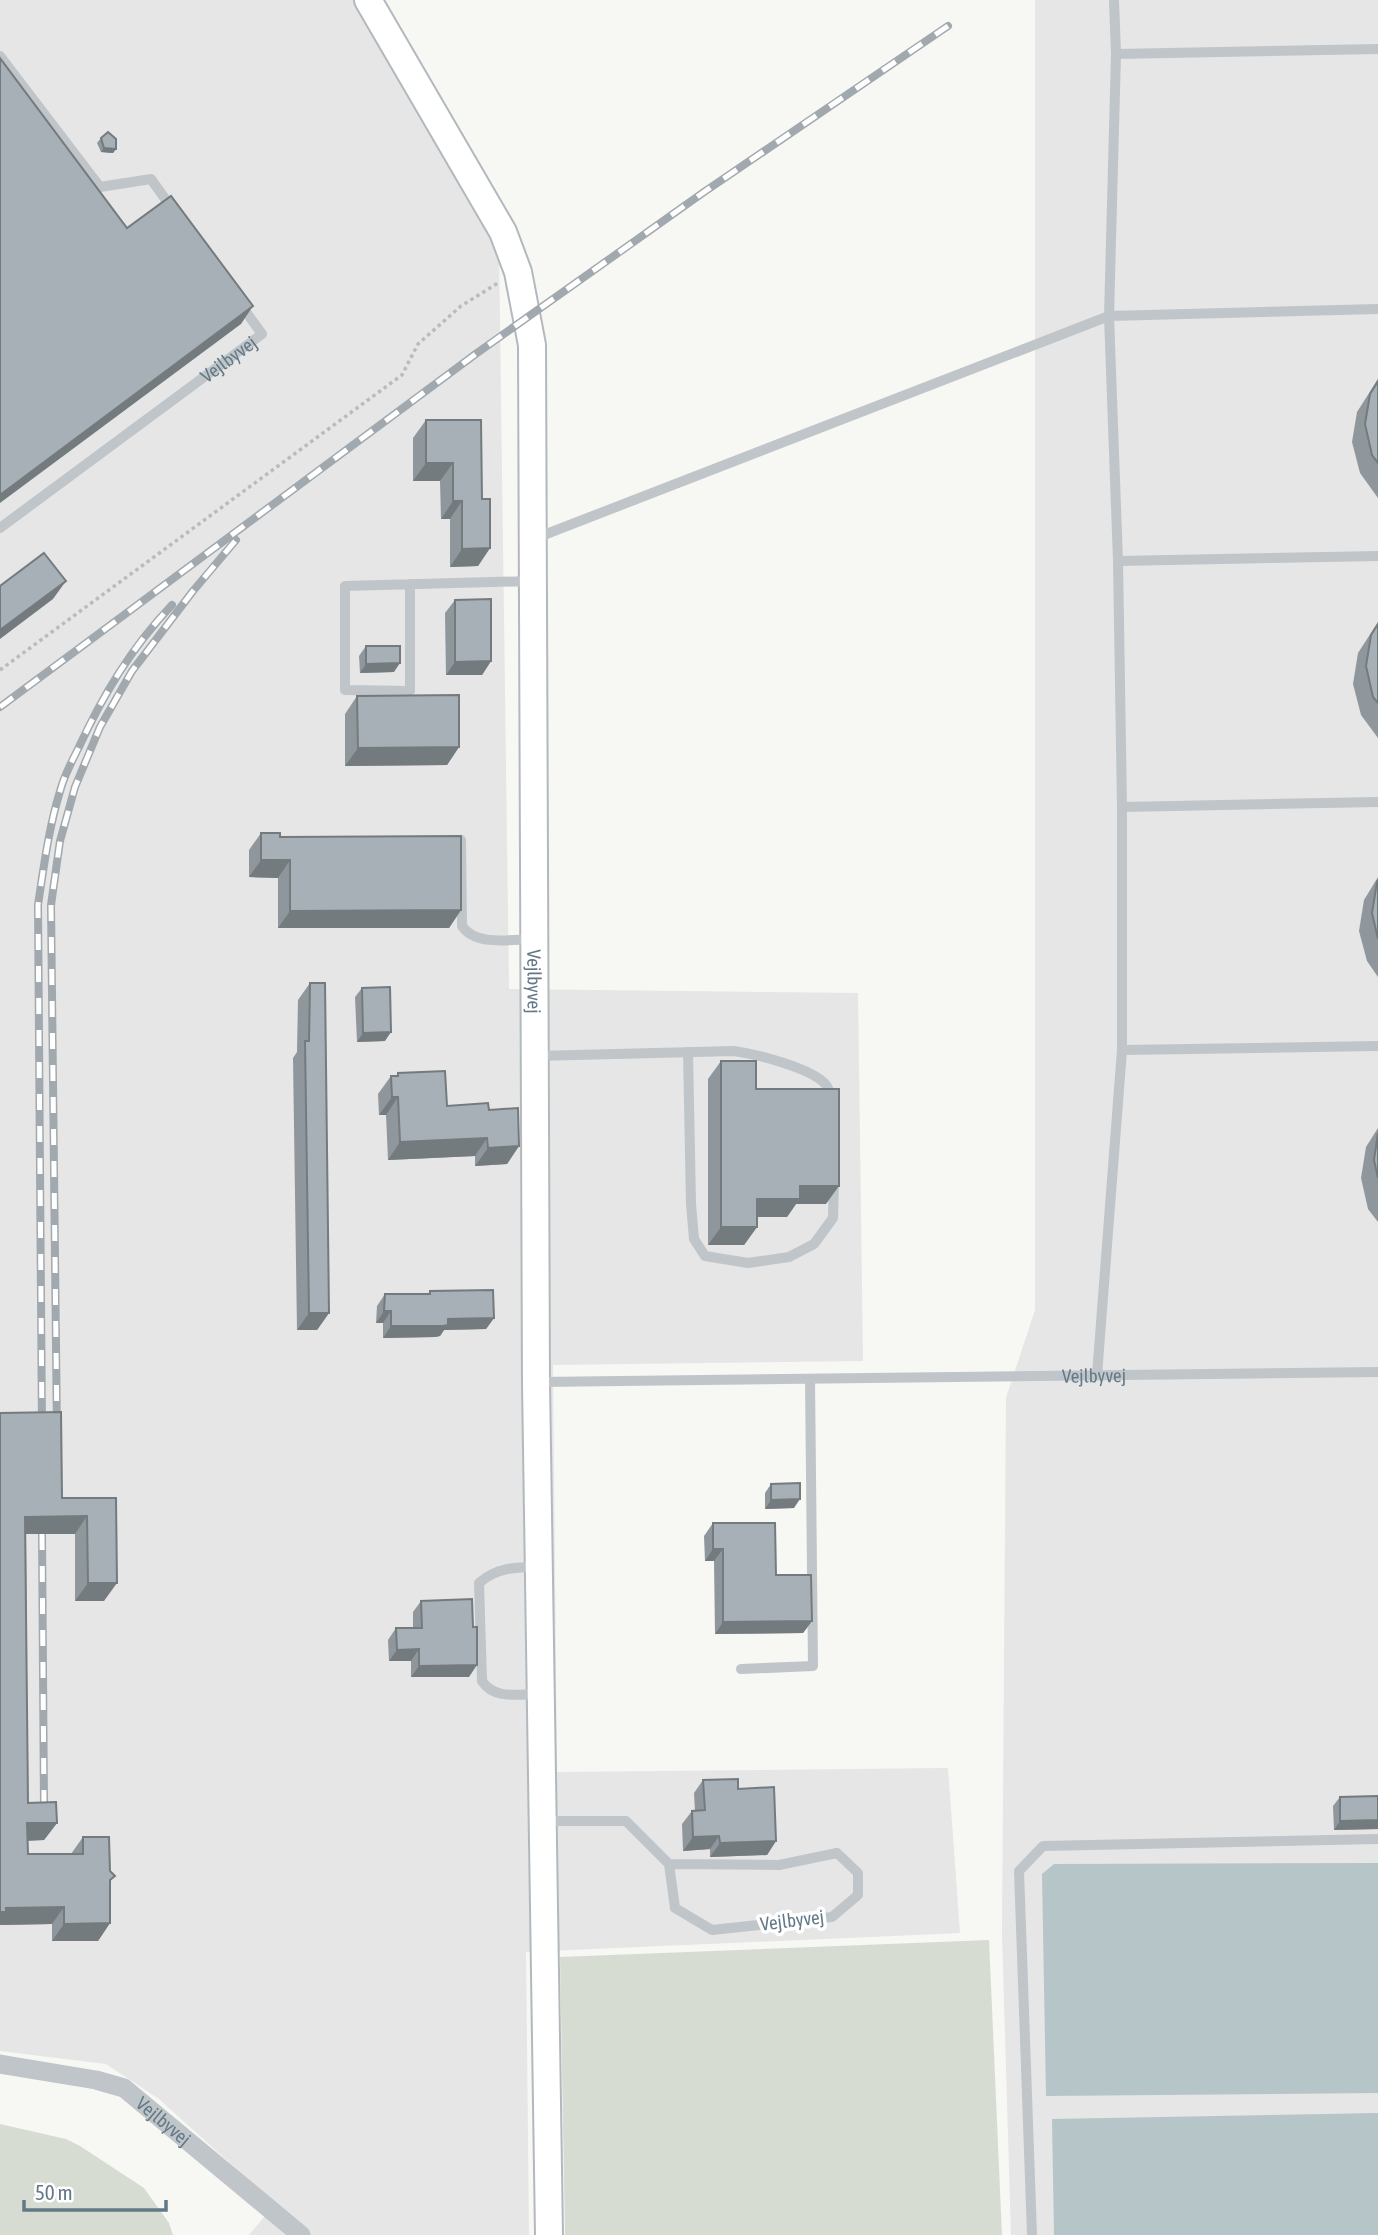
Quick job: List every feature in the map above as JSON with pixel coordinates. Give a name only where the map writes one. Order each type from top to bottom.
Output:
[{"type":"street","name":"Vejlbyvej","points":[[368,0],[503,232],[524,295],[532,345],[536,1382],[541,1566],[549,2235]]},
{"type":"street","name":"Vejlbyvej","points":[[0,2064],[96,2080],[124,2088],[301,2235]]},
{"type":"lane","points":[[1097,1375],[1122,1050],[1118,561],[1109,316],[1116,54],[1114,0]]},
{"type":"lane","points":[[1116,54],[1378,49]]},
{"type":"lane","points":[[0,56],[100,187],[151,179],[183,223]]},
{"type":"lane","name":"Vejlbyvej","points":[[0,528],[262,334],[239,301]]},
{"type":"lane","points":[[533,540],[1109,316],[1378,309]]},
{"type":"lane","points":[[1118,561],[1378,556]]},
{"type":"lane","points":[[410,584],[410,691],[345,690],[345,586],[410,584],[533,582]]},
{"type":"lane","points":[[1122,807],[1378,802]]},
{"type":"lane","points":[[461,840],[462,926],[467,935],[480,939],[535,939]]},
{"type":"lane","points":[[1122,1050],[1378,1046]]},
{"type":"lane","points":[[535,1056],[734,1051],[763,1056],[802,1070],[825,1084],[834,1102],[834,1113]]},
{"type":"lane","points":[[688,1052],[691,1204],[694,1239],[705,1256],[748,1263],[789,1257],[814,1244],[833,1219],[835,1171]]},
{"type":"lane","name":"Vejlbyvej","points":[[536,1382],[1378,1372]]},
{"type":"lane","points":[[741,1669],[813,1666],[810,1379]]},
{"type":"lane","points":[[541,1566],[515,1567],[491,1573],[479,1583],[482,1681],[487,1689],[498,1694],[542,1694]]},
{"type":"lane","points":[[544,1821],[626,1821],[669,1864]]},
{"type":"lane","points":[[1032,2235],[1019,1871],[1043,1846],[1378,1839]]},
{"type":"lane","name":"Vejlbyvej","points":[[836,1853],[858,1873],[859,1895],[832,1917],[712,1930],[675,1908],[669,1864],[779,1865],[836,1853]]},
{"type":"path","points":[[0,670],[402,375],[418,344],[461,306],[518,272]]},
{"type":"shaded area","points":[[0,0],[354,0],[499,250],[509,989],[858,993],[863,1361],[553,1365],[557,1772],[948,1768],[960,1933],[526,1952],[529,2235],[249,2235],[275,2204],[159,2099],[106,2064],[0,2051]]},
{"type":"shaded area","points":[[1035,0],[1378,0],[1378,2235],[1011,2235],[1002,1933],[1006,1398],[1035,1310]]},
{"type":"shaded area","points":[[1378,1863],[1378,2093],[1046,2096],[1042,1874],[1054,1864]]},
{"type":"shaded area","points":[[989,1940],[1002,2235],[565,2235],[560,1957]]},
{"type":"shaded area","points":[[1378,2113],[1378,2235],[1054,2235],[1052,2119]]},
{"type":"shaded area","points":[[0,2124],[66,2139],[80,2146],[144,2188],[169,2223],[173,2235],[0,2235]]},
{"type":"building","points":[[0,58],[127,228],[171,196],[253,306],[0,495]]},
{"type":"building","points":[[108,132],[116,139],[116,149],[104,148],[101,138]]},
{"type":"building","points":[[1378,381],[1378,463],[1372,455],[1365,424],[1370,394]]},
{"type":"building","points":[[426,420],[481,420],[482,499],[490,499],[490,548],[462,549],[462,501],[453,501],[453,463],[426,463]]},
{"type":"building","points":[[44,553],[66,581],[0,630],[0,586]]},
{"type":"building","points":[[491,599],[491,661],[455,662],[455,600]]},
{"type":"building","points":[[1378,624],[1378,703],[1373,697],[1366,666],[1371,635]]},
{"type":"building","points":[[366,646],[400,646],[400,663],[366,664]]},
{"type":"building","points":[[459,695],[459,747],[358,748],[357,696]]},
{"type":"building","points":[[261,833],[280,833],[280,837],[461,836],[461,910],[290,911],[290,860],[261,860]]},
{"type":"building","points":[[1378,880],[1378,939],[1372,913]]},
{"type":"building","points":[[310,983],[325,983],[329,1313],[309,1313],[305,1041],[309,1041]]},
{"type":"building","points":[[390,987],[391,1032],[363,1033],[362,988]]},
{"type":"building","points":[[721,1061],[756,1061],[756,1089],[839,1089],[839,1186],[800,1186],[800,1199],[757,1199],[757,1227],[721,1227]]},
{"type":"building","points":[[445,1071],[447,1106],[488,1103],[489,1110],[518,1108],[519,1146],[488,1148],[487,1138],[400,1142],[398,1097],[392,1097],[391,1076],[398,1076],[398,1073]]},
{"type":"building","points":[[1378,1133],[1378,1178],[1374,1160]]},
{"type":"building","points":[[493,1290],[494,1318],[448,1319],[448,1325],[443,1326],[391,1326],[391,1311],[384,1311],[385,1294]]},
{"type":"building","points":[[61,1412],[62,1498],[116,1498],[117,1583],[88,1583],[87,1516],[25,1517],[28,1803],[56,1802],[57,1823],[27,1823],[28,1854],[83,1854],[83,1837],[109,1837],[110,1871],[115,1876],[110,1880],[110,1923],[64,1924],[64,1907],[6,1908],[6,1912],[0,1912],[0,1413]]},
{"type":"building","points":[[800,1483],[800,1499],[771,1500],[771,1484]]},
{"type":"building","points":[[713,1523],[775,1523],[776,1575],[811,1575],[812,1621],[723,1622],[723,1549],[713,1549]]},
{"type":"building","points":[[472,1599],[473,1627],[477,1627],[477,1665],[419,1666],[419,1649],[397,1650],[396,1628],[422,1628],[421,1601]]},
{"type":"building","points":[[738,1779],[738,1789],[774,1787],[776,1841],[720,1843],[719,1836],[693,1837],[692,1811],[705,1810],[703,1780]]},
{"type":"building","points":[[1378,1796],[1378,1820],[1340,1821],[1340,1797]]},
{"type":"railway","points":[[0,707],[477,353],[704,192],[948,26]]},
{"type":"railway","points":[[57,1433],[51,905],[60,841],[75,787],[100,727],[132,671],[236,540]]},
{"type":"railway","points":[[42,1430],[38,905],[45,860],[63,783],[88,729],[131,655],[172,605]]},
{"type":"railway","points":[[42,1534],[44,1806]]}]
